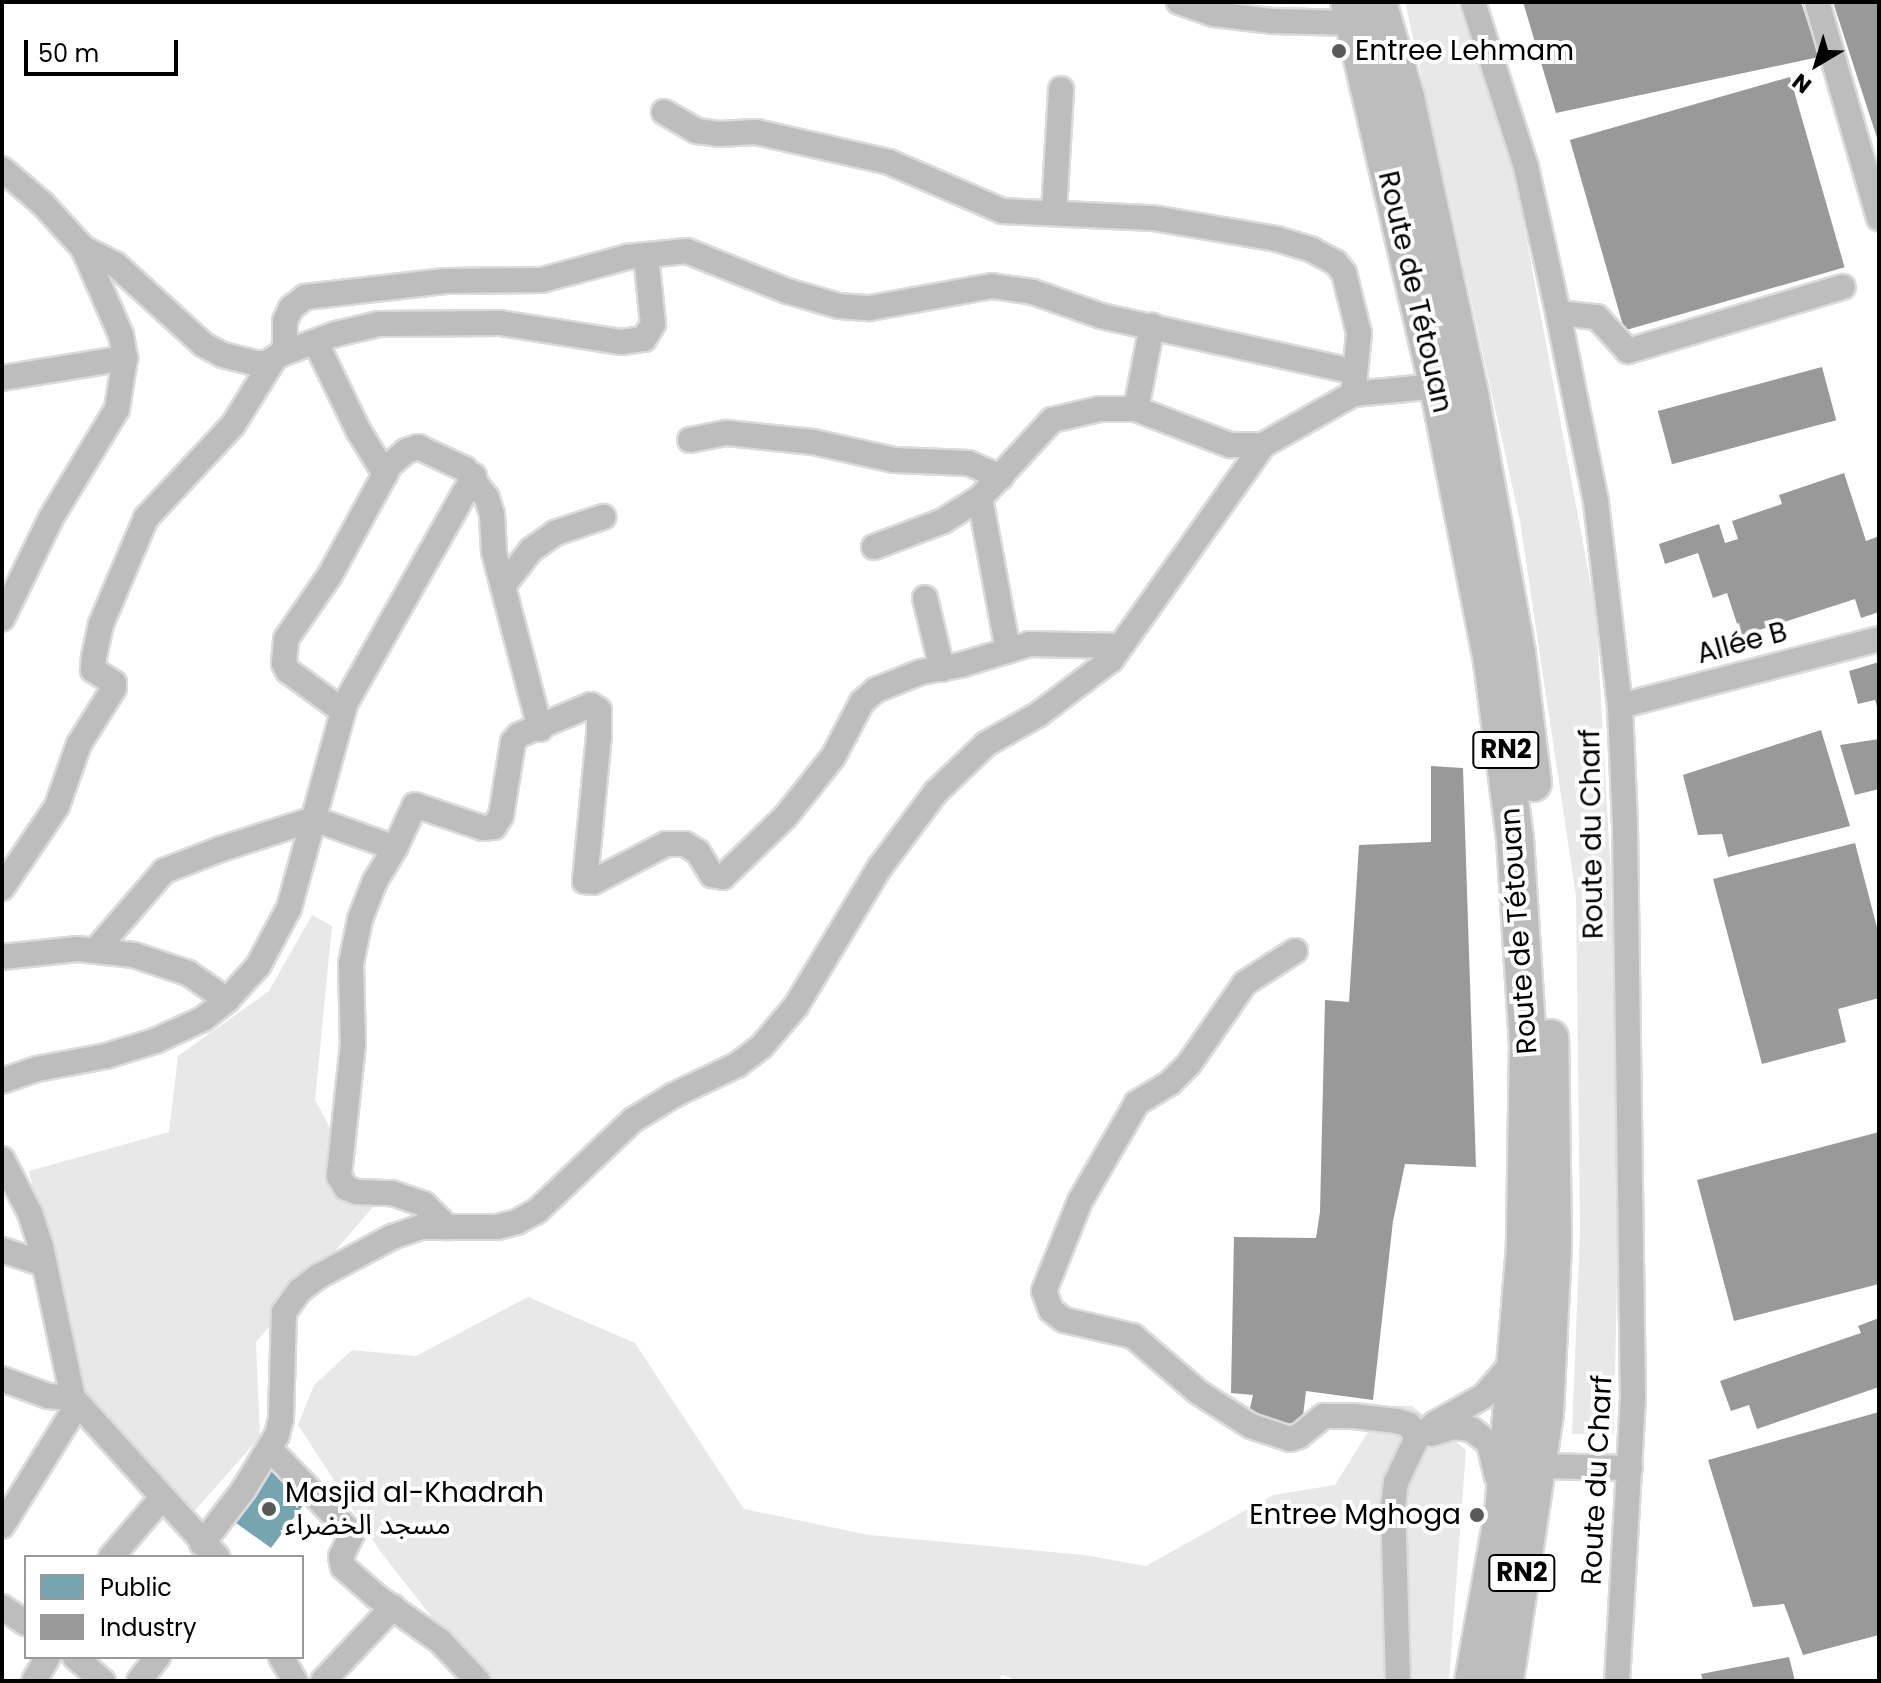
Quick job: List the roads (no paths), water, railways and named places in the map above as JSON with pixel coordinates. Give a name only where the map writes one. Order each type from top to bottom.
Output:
[{"type":"highway","name":"Route de Tétouan","points":[[1360,9],[1492,662],[1517,852],[1528,1045],[1525,1246],[1503,1513],[1473,1681]]},
{"type":"highway","name":"Route de Tétouan","points":[[1360,9],[1406,98],[1464,365],[1529,734],[1553,1090],[1553,1242],[1540,1466],[1505,1681]]},
{"type":"street","points":[[1179,2],[1214,14],[1271,21],[1360,9]]},
{"type":"street","name":"Route du Charf","points":[[1473,2],[1526,167],[1558,313],[1596,502],[1620,706],[1632,1276],[1630,1468],[1617,1681]]},
{"type":"street","points":[[1817,2],[1879,218]]},
{"type":"street","points":[[1054,212],[1061,89]]},
{"type":"street","points":[[664,112],[697,131],[718,134],[756,132],[889,162],[1002,211],[1153,218],[1277,239],[1322,254],[1344,273],[1359,333],[1354,383]]},
{"type":"street","points":[[2,169],[43,204],[83,248],[121,335],[125,358],[117,409],[51,518],[2,619]]},
{"type":"street","points":[[83,248],[115,264],[139,283],[204,345],[241,362],[267,363],[316,343],[379,324],[500,323],[633,342],[644,339],[653,324],[646,255]]},
{"type":"street","points":[[2,888],[57,806],[79,744],[114,688],[114,683],[93,670],[94,657],[101,624],[146,518],[233,425],[285,346],[285,321],[291,308],[305,297],[445,281],[542,280],[646,255],[687,251],[787,291],[839,306],[870,308],[992,286],[1033,292],[1101,316],[1152,326],[1354,383],[1438,386]]},
{"type":"street","points":[[1558,313],[1597,317],[1628,351],[1843,287]]},
{"type":"street","points":[[1136,409],[1152,326]]},
{"type":"street","points":[[316,343],[358,430],[385,474]]},
{"type":"street","points":[[2,378],[125,358]]},
{"type":"street","points":[[2,1159],[30,1213],[76,1401],[210,1550],[270,1449],[281,1419],[284,1312],[299,1291],[319,1276],[392,1237],[421,1227],[497,1227],[537,1211],[633,1120],[674,1095],[737,1065],[762,1046],[796,1006],[880,867],[936,792],[986,744],[1071,692],[1111,660],[1263,445],[1354,383]]},
{"type":"street","points":[[874,547],[943,521],[980,498],[1052,420],[1100,409],[1136,409],[1230,445],[1263,445]]},
{"type":"street","points":[[690,440],[727,433],[813,442],[894,460],[968,463],[1001,477]]},
{"type":"street","points":[[343,711],[288,671],[284,663],[286,639],[330,575],[385,474],[397,457],[418,447],[450,459],[474,476],[492,514],[494,552],[540,729]]},
{"type":"street","points":[[2,1081],[155,1041],[203,1019],[227,1000],[258,966],[289,908],[343,711],[474,476]]},
{"type":"street","points":[[980,498],[1008,650]]},
{"type":"street","points":[[503,586],[531,550],[555,533],[603,517]]},
{"type":"street","points":[[925,598],[942,669]]},
{"type":"street","name":"Allée B","points":[[1620,706],[1879,639]]},
{"type":"street","points":[[447,1227],[424,1204],[392,1193],[357,1192],[346,1188],[339,1176],[345,1096],[353,1044],[351,964],[360,919],[375,881],[415,805],[483,828],[494,827],[501,816],[513,742],[519,735],[540,729],[585,705],[599,710],[585,881],[597,880],[666,844],[685,844],[698,852],[712,875],[723,877],[786,816],[833,757],[862,702],[893,683],[1030,644],[1120,646]]},
{"type":"street","points":[[95,951],[164,871],[314,819],[395,848]]},
{"type":"street","points":[[2,957],[78,949],[134,955],[171,965],[227,1000]]},
{"type":"street","points":[[1295,951],[1245,983],[1189,1064],[1170,1083],[1137,1103],[1080,1201],[1044,1291],[1051,1310],[1064,1320],[1133,1336],[1198,1392],[1251,1426],[1290,1439],[1299,1436],[1324,1416],[1353,1416],[1409,1425],[1417,1438]]},
{"type":"street","points":[[2,1250],[44,1264]]},
{"type":"street","points":[[1398,1681],[1393,1506],[1396,1482],[1417,1438],[1484,1396],[1515,1360]]},
{"type":"street","points":[[2,1379],[48,1396],[76,1401]]},
{"type":"street","points":[[2,1526],[76,1401]]},
{"type":"street","points":[[1417,1438],[1454,1427],[1471,1429],[1481,1436],[1492,1450],[1503,1513]]},
{"type":"street","points":[[270,1449],[352,1534],[341,1557],[343,1567],[440,1641],[478,1681]]},
{"type":"street","points":[[1540,1466],[1630,1468]]},
{"type":"street","points":[[113,1555],[161,1499]]},
{"type":"street","points":[[2,1607],[24,1622]]},
{"type":"street","points":[[323,1681],[393,1607]]},
{"type":"street","points":[[34,1681],[47,1659]]},
{"type":"street","points":[[77,1659],[103,1681]]},
{"type":"street","points":[[139,1681],[156,1659]]},
{"type":"street","points":[[282,1659],[295,1681]]},
{"type":"place","name":"Entree Lehmam","points":[[1339,51]]},
{"type":"place","name":"Masjid al-Khadrah مسجد الخضراء","points":[[269,1509]]},
{"type":"place","name":"Entree Mghoga","points":[[1477,1515]]}]
